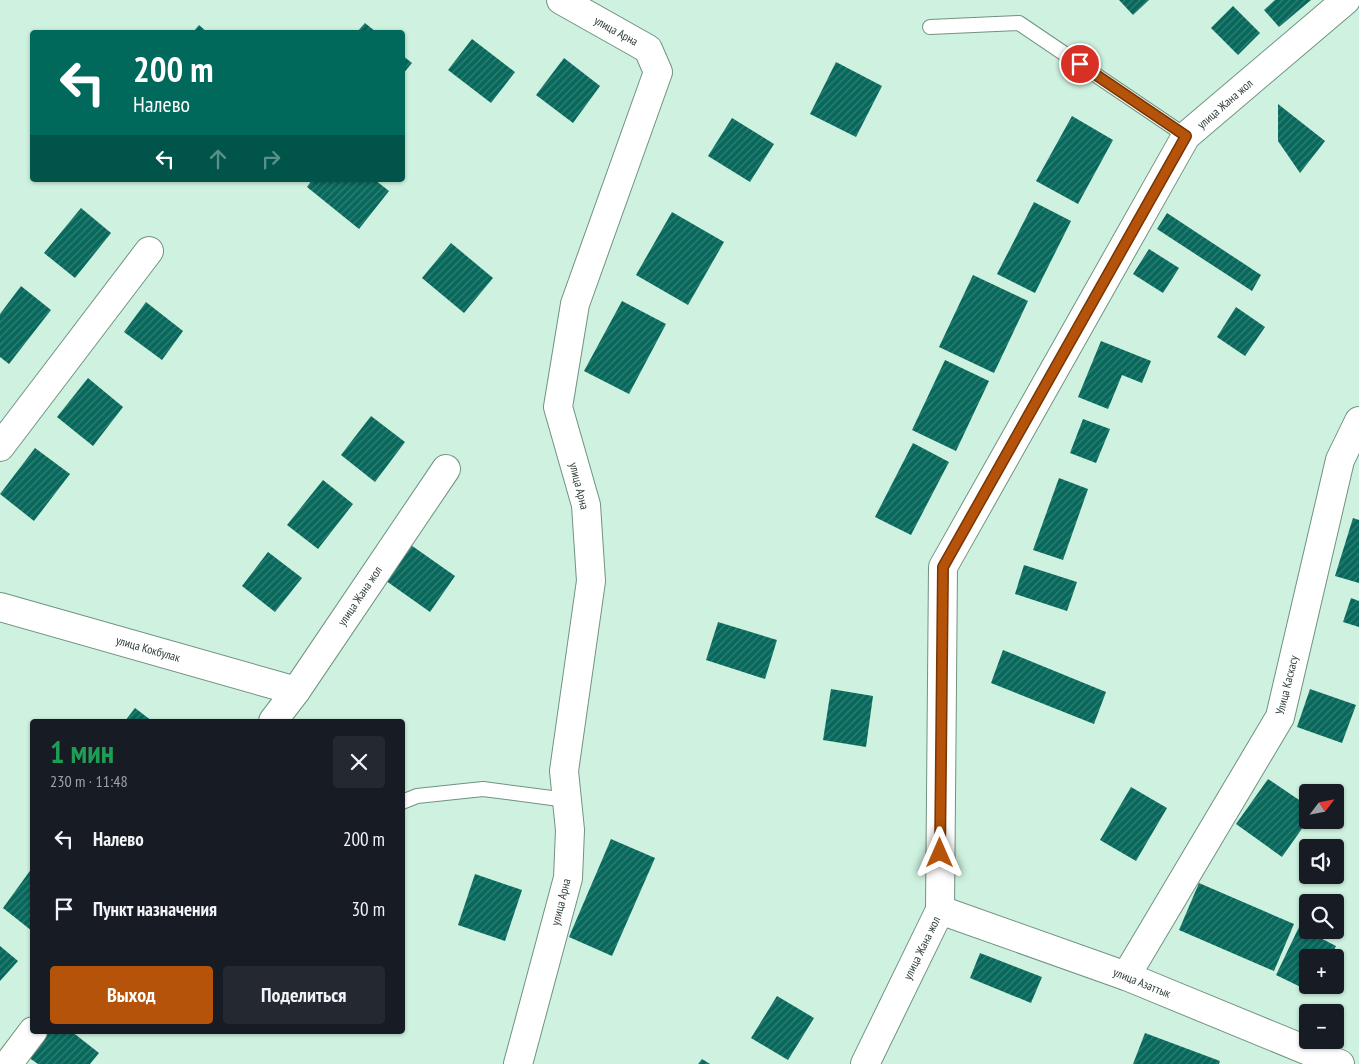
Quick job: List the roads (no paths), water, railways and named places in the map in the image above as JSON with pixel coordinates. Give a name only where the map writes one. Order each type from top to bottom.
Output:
[{"type":"street","name":"улица Арна","points":[[518,1064],[568,878],[570,830],[564,771],[591,581],[586,505],[558,407],[575,304],[658,72],[648,49],[561,0]]},
{"type":"street","name":"улица Жана жол","points":[[865,1064],[940,910],[943,567],[1186,136],[1346,0]]},
{"type":"street","points":[[0,447],[149,251]]},
{"type":"street","name":"Улица Каскасу","points":[[1126,976],[1280,717],[1340,460],[1359,421]]},
{"type":"street","name":"улица Жана жол","points":[[275,719],[296,691],[446,469]]},
{"type":"street","name":"улица Кокбулак","points":[[0,607],[296,691]]},
{"type":"street","name":"улица Азаттык","points":[[940,910],[1126,976],[1340,1064]]},
{"type":"street","points":[[8,1064],[32,1034]]},
{"type":"lane","points":[[930,27],[1019,23],[1186,136]]},
{"type":"lane","points":[[405,801],[418,796],[483,789],[568,800]]}]
